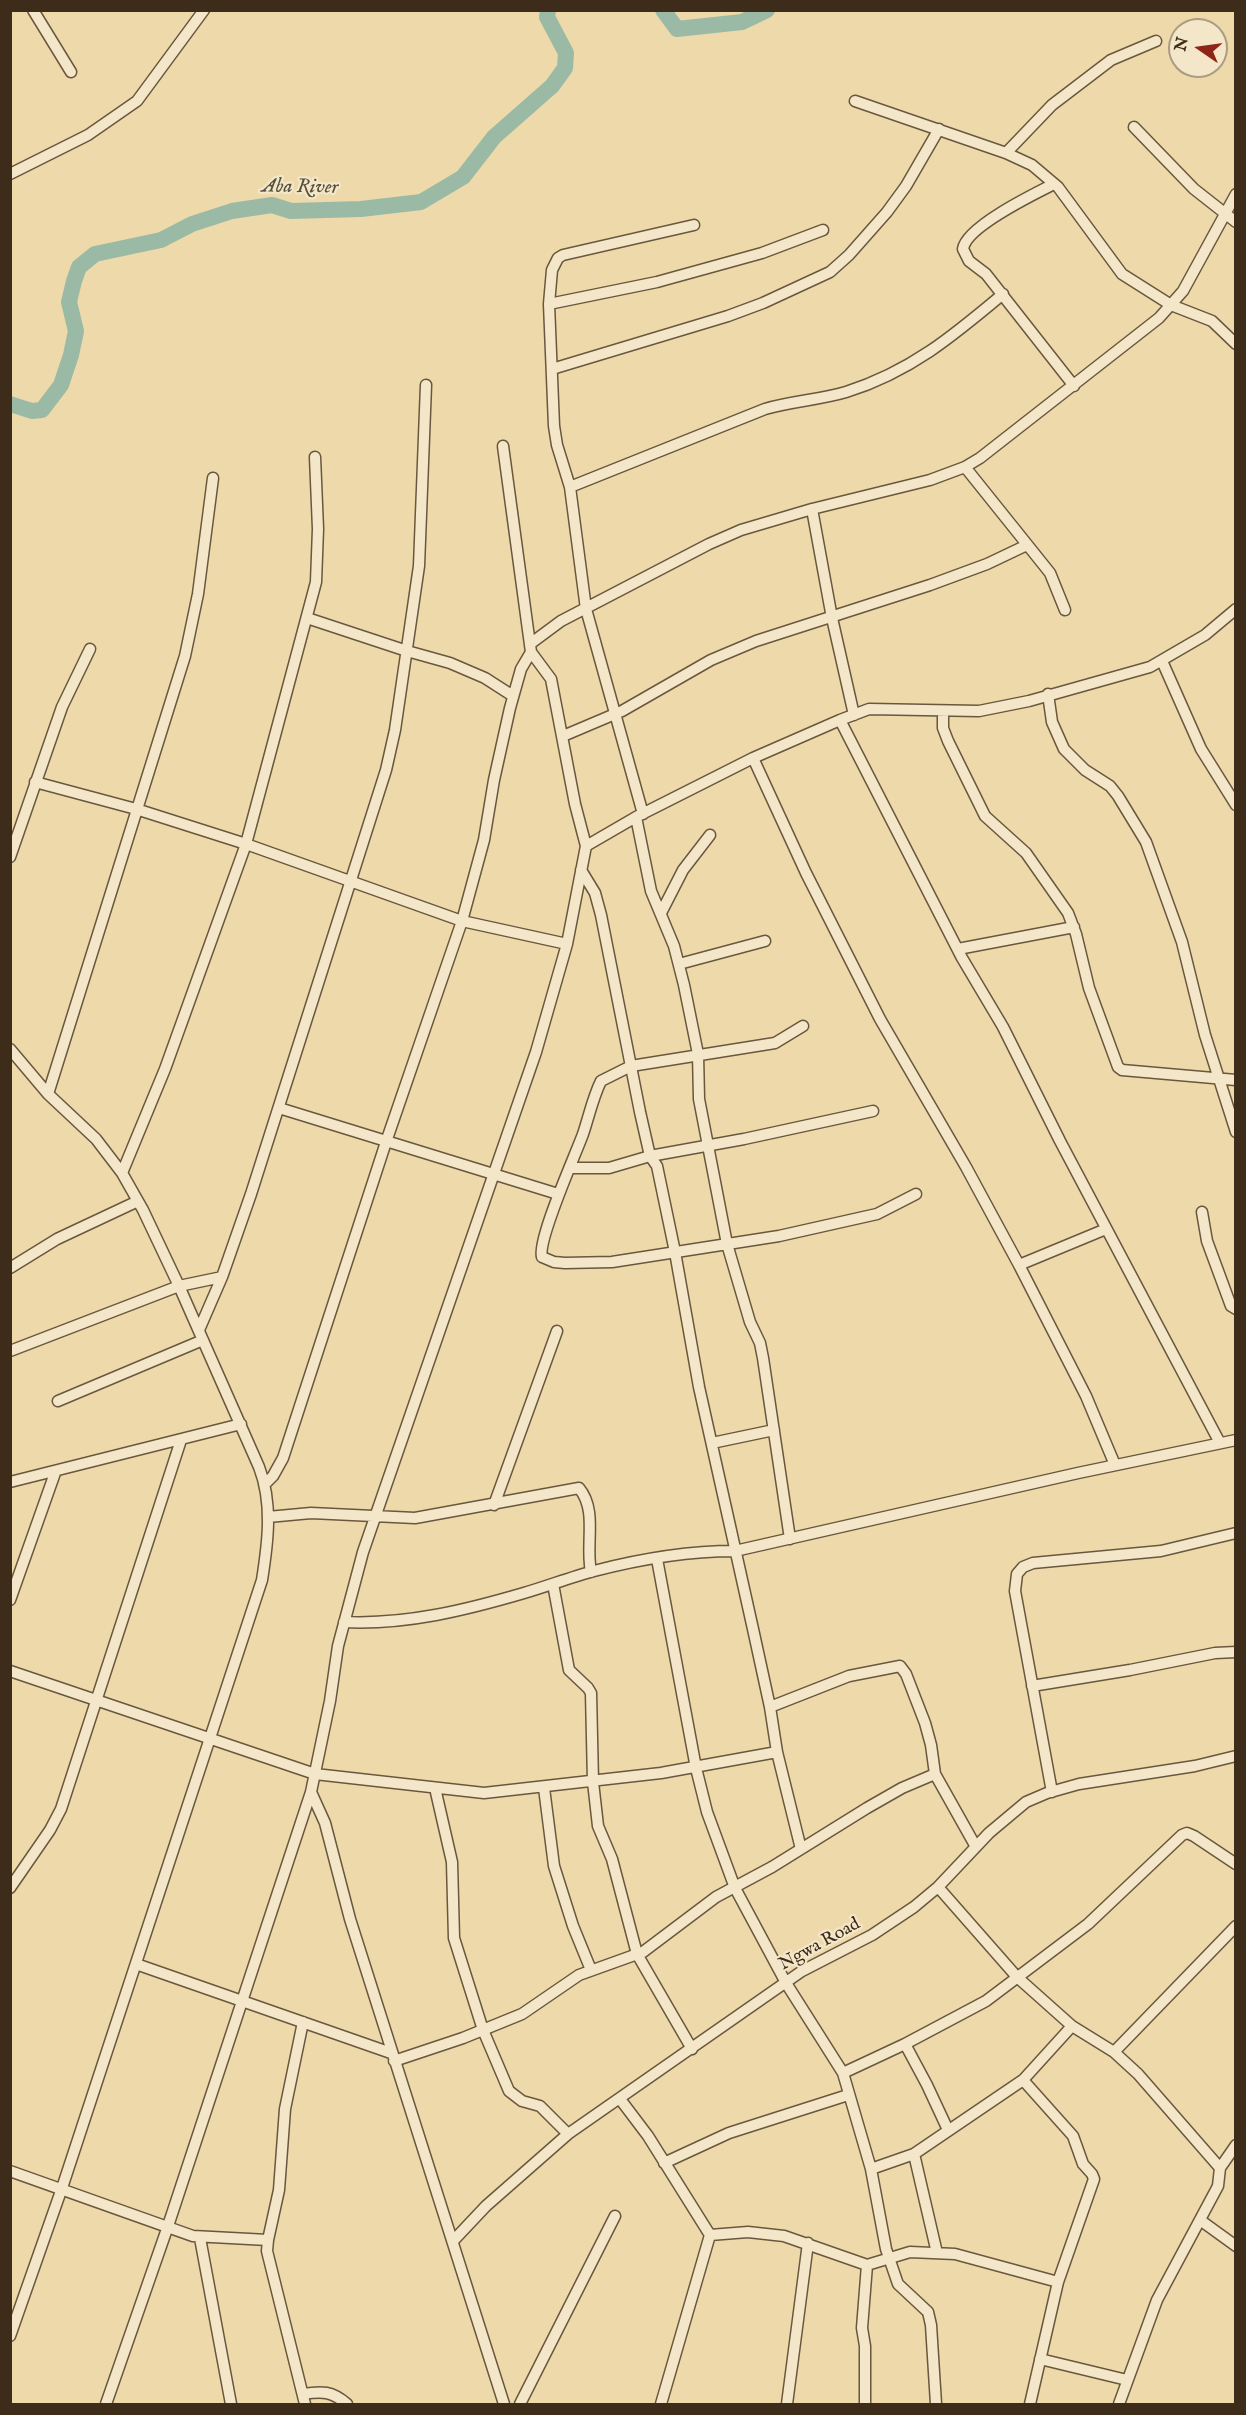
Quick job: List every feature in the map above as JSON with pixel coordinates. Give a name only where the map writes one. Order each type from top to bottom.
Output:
[{"type":"street","points":[[33,10],[71,72]]},
{"type":"street","points":[[10,174],[88,135],[137,101],[204,10]]},
{"type":"street","points":[[1006,153],[1052,105],[1111,60],[1156,40]]},
{"type":"street","points":[[855,101],[1006,153],[1032,165],[1054,184],[1122,274],[1171,305],[1212,321],[1236,344]]},
{"type":"street","points":[[1134,127],[1194,189],[1236,222]]},
{"type":"street","points":[[552,369],[728,316],[763,303],[830,272],[849,255],[887,212],[906,186],[939,129]]},
{"type":"street","points":[[1054,184],[992,219],[970,235],[963,244],[964,254],[969,261],[986,273],[1074,386]]},
{"type":"street","points":[[265,1484],[273,1476],[283,1458],[386,1143],[462,921],[484,840],[494,780],[513,696],[521,669],[531,648],[561,621],[709,544],[741,530],[812,509],[930,480],[980,458],[1159,318],[1199,265],[1236,194]]},
{"type":"street","points":[[694,225],[558,258],[552,270],[549,304],[551,389],[556,435],[570,487],[586,609],[640,815],[646,873],[679,964],[698,1054],[699,1099],[727,1244],[750,1322],[760,1343],[790,1539]]},
{"type":"street","points":[[549,304],[657,282],[762,253],[823,230]]},
{"type":"street","points":[[570,487],[765,409],[828,397],[889,376],[948,341],[1003,294]]},
{"type":"street","points":[[58,1401],[201,1335],[279,1108],[386,770],[395,730],[419,557],[426,385]]},
{"type":"street","points":[[106,2404],[168,2226],[311,1792],[344,1622],[354,1580],[374,1516],[536,1052],[567,944],[586,846],[575,804],[551,679],[531,648],[503,446]]},
{"type":"street","points":[[122,1173],[165,1070],[246,844],[307,618],[315,582],[318,529],[315,457]]},
{"type":"street","points":[[965,466],[1050,573],[1065,610]]},
{"type":"street","points":[[48,1094],[185,656],[198,594],[213,478]]},
{"type":"street","points":[[812,509],[832,618],[854,715]]},
{"type":"street","points":[[562,736],[615,714],[711,660],[747,645],[804,625],[832,618],[869,603],[930,585],[987,564],[1027,545]]},
{"type":"street","points":[[586,846],[640,815],[753,758],[869,709],[943,712],[998,708],[1029,701],[1150,667],[1233,616]]},
{"type":"street","points":[[307,618],[450,663],[468,670],[513,696]]},
{"type":"street","points":[[10,857],[62,707],[90,649]]},
{"type":"street","points":[[1162,661],[1201,748],[1236,805]]},
{"type":"street","points":[[1048,694],[1052,722],[1064,750],[1085,770],[1110,786],[1146,842],[1182,942],[1219,1079],[1236,1132]]},
{"type":"street","points":[[943,712],[948,741],[985,816],[1026,853],[1062,901],[1074,927],[1089,988],[1118,1067],[1122,1070],[1236,1080]]},
{"type":"street","points":[[840,720],[958,949],[1003,1027],[1106,1229],[1220,1443]]},
{"type":"street","points":[[753,758],[806,873],[880,1019],[966,1167],[1018,1265],[1086,1396],[1115,1465]]},
{"type":"street","points":[[35,782],[136,809],[246,844],[462,921],[567,944]]},
{"type":"street","points":[[661,913],[683,870],[710,835]]},
{"type":"street","points":[[580,870],[595,893],[601,915],[650,1156],[657,1166],[699,1387],[770,1707],[777,1752],[801,1849]]},
{"type":"street","points":[[958,949],[1074,927]]},
{"type":"street","points":[[679,964],[765,941]]},
{"type":"street","points":[[803,1026],[776,1043],[631,1066],[601,1081],[570,1168],[558,1194],[540,1253],[545,1259],[565,1263],[599,1263],[779,1236],[865,1218],[889,1210],[916,1194]]},
{"type":"street","points":[[10,1049],[48,1094],[96,1139],[122,1173],[138,1201],[201,1335],[265,1484],[268,1517],[267,1552],[262,1580],[62,2188],[10,2336]]},
{"type":"street","points":[[10,1070],[20,1062]]},
{"type":"street","points":[[279,1108],[386,1143],[494,1173],[558,1194]]},
{"type":"street","points":[[570,1168],[609,1168],[650,1156],[873,1111]]},
{"type":"street","points":[[10,1268],[57,1239],[138,1201]]},
{"type":"street","points":[[1202,1212],[1207,1241],[1231,1306],[1236,1309]]},
{"type":"street","points":[[1018,1265],[1106,1229]]},
{"type":"street","points":[[10,1351],[179,1286],[222,1277]]},
{"type":"street","points":[[494,1505],[557,1331]]},
{"type":"street","points":[[10,1482],[55,1473],[240,1424]]},
{"type":"street","points":[[712,1443],[774,1430]]},
{"type":"street","points":[[10,1888],[58,1815],[181,1440]]},
{"type":"street","points":[[344,1622],[391,1622],[432,1616],[497,1601],[591,1572],[697,1552],[735,1551],[1236,1440]]},
{"type":"street","points":[[10,1600],[55,1473]]},
{"type":"street","points":[[268,1517],[310,1513],[432,1517],[579,1488],[590,1513],[587,1550],[591,1572]]},
{"type":"street","points":[[1052,1792],[1015,1591],[1016,1578],[1023,1568],[1033,1563],[1161,1551],[1236,1533]]},
{"type":"street","points":[[657,1559],[696,1768],[709,1820],[735,1888],[786,1983],[843,2073],[871,2169],[882,2234],[890,2257],[901,2287],[928,2312],[931,2325],[936,2404]]},
{"type":"street","points":[[553,1584],[569,1670],[591,1693],[593,1782],[598,1826],[612,1859],[637,1954],[692,2049]]},
{"type":"street","points":[[1032,1686],[1215,1653],[1236,1652]]},
{"type":"street","points":[[770,1707],[849,1676],[900,1666],[906,1674],[925,1723],[935,1774],[976,1847]]},
{"type":"street","points":[[10,1671],[315,1774],[435,1788],[496,1794],[696,1768],[777,1752]]},
{"type":"street","name":"Ngwa Road","points":[[453,2241],[486,2206],[568,2134],[802,1971],[872,1935],[914,1907],[938,1887],[1015,1810],[1052,1792],[1078,1784],[1196,1766],[1236,1756]]},
{"type":"street","points":[[136,1964],[303,2022],[393,2057],[483,2030],[531,2009],[562,1986],[591,1970],[651,1947],[716,1897],[735,1888],[902,1788],[935,1774]]},
{"type":"street","points":[[435,1788],[452,1862],[454,1938],[483,2030],[509,2091],[522,2101],[540,2106],[568,2134]]},
{"type":"street","points":[[544,1788],[554,1866],[569,1915],[591,1970]]},
{"type":"street","points":[[311,1792],[325,1823],[350,1920],[504,2404]]},
{"type":"street","points":[[843,2073],[905,2044],[986,2001],[1088,1924],[1182,1835],[1187,1833],[1194,1836],[1234,1858]]},
{"type":"street","points":[[938,1887],[1017,1977],[1072,2026],[1114,2052],[1138,2074],[1220,2168]]},
{"type":"street","points":[[1114,2052],[1236,1926]]},
{"type":"street","points":[[303,2022],[285,2109],[279,2190],[268,2240],[270,2266],[304,2399],[328,2392],[347,2404]]},
{"type":"street","points":[[871,2169],[914,2154],[1023,2080],[1072,2026]]},
{"type":"street","points":[[905,2044],[948,2130]]},
{"type":"street","points":[[1023,2080],[1073,2136],[1083,2164],[1094,2179],[1058,2282],[1030,2404]]},
{"type":"street","points":[[664,2163],[729,2133],[848,2095]]},
{"type":"street","points":[[620,2099],[633,2114],[710,2235],[661,2404]]},
{"type":"street","points":[[1119,2404],[1157,2300],[1218,2186],[1220,2168],[1236,2145]]},
{"type":"street","points":[[914,2154],[938,2253]]},
{"type":"street","points":[[10,2171],[200,2238],[268,2240]]},
{"type":"street","points":[[520,2404],[615,2216]]},
{"type":"street","points":[[1200,2220],[1236,2246]]},
{"type":"street","points":[[710,2235],[767,2233],[808,2243],[867,2265],[910,2252],[938,2253],[989,2263],[1058,2282]]},
{"type":"street","points":[[200,2238],[231,2404]]},
{"type":"street","points":[[787,2404],[808,2243]]},
{"type":"street","points":[[865,2404],[865,2346],[862,2328],[867,2265]]},
{"type":"street","points":[[1040,2359],[1127,2380]]},
{"type":"waterway","name":"Aba River","points":[[10,404],[32,411],[42,410],[61,385],[76,331],[69,302],[74,281],[79,267],[95,254],[161,240],[192,224],[232,211],[272,205],[291,211],[361,209],[421,202],[463,177],[494,137],[552,86],[565,68],[566,53],[547,17],[548,10]]},
{"type":"waterway","name":"Aba River","points":[[663,10],[677,29],[742,22],[767,10]]}]
